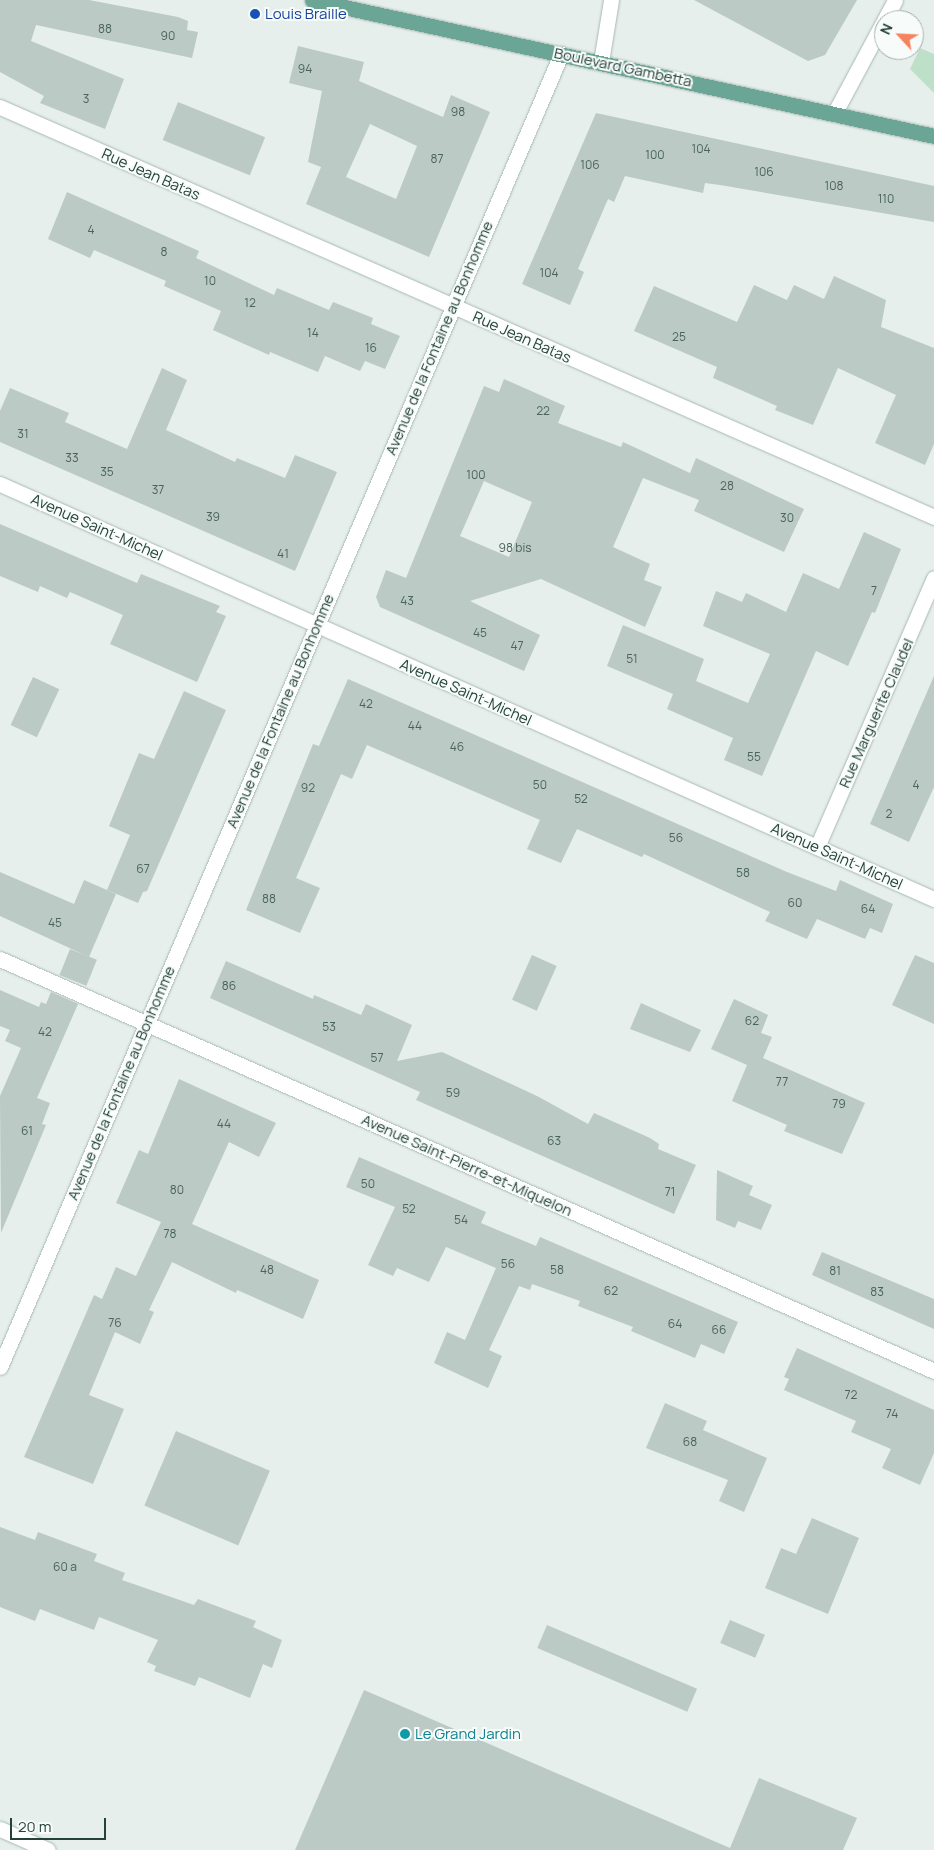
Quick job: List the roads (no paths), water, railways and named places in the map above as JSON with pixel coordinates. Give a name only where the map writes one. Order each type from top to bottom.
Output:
[{"type":"main road","name":"Boulevard Gambetta","points":[[312,0],[934,136]]},
{"type":"street","points":[[601,62],[611,0]]},
{"type":"street","points":[[834,114],[895,0]]},
{"type":"street","name":"Avenue de la Fontaine au Bonhomme","points":[[0,1367],[561,54]]},
{"type":"street","name":"Rue Jean Batas","points":[[0,107],[934,517]]},
{"type":"street","name":"Avenue Saint-Michel","points":[[0,484],[317,627],[934,898]]},
{"type":"street","name":"Rue Marguerite Claudel","points":[[817,847],[934,578]]},
{"type":"street","name":"Avenue Saint-Pierre-et-Miquelon","points":[[0,959],[934,1371]]},
{"type":"street","points":[[0,1829],[48,1850]]},
{"type":"place","name":"Louis Braille","points":[[255,14]]},
{"type":"place","name":"Le Grand Jardin","points":[[405,1734]]}]
